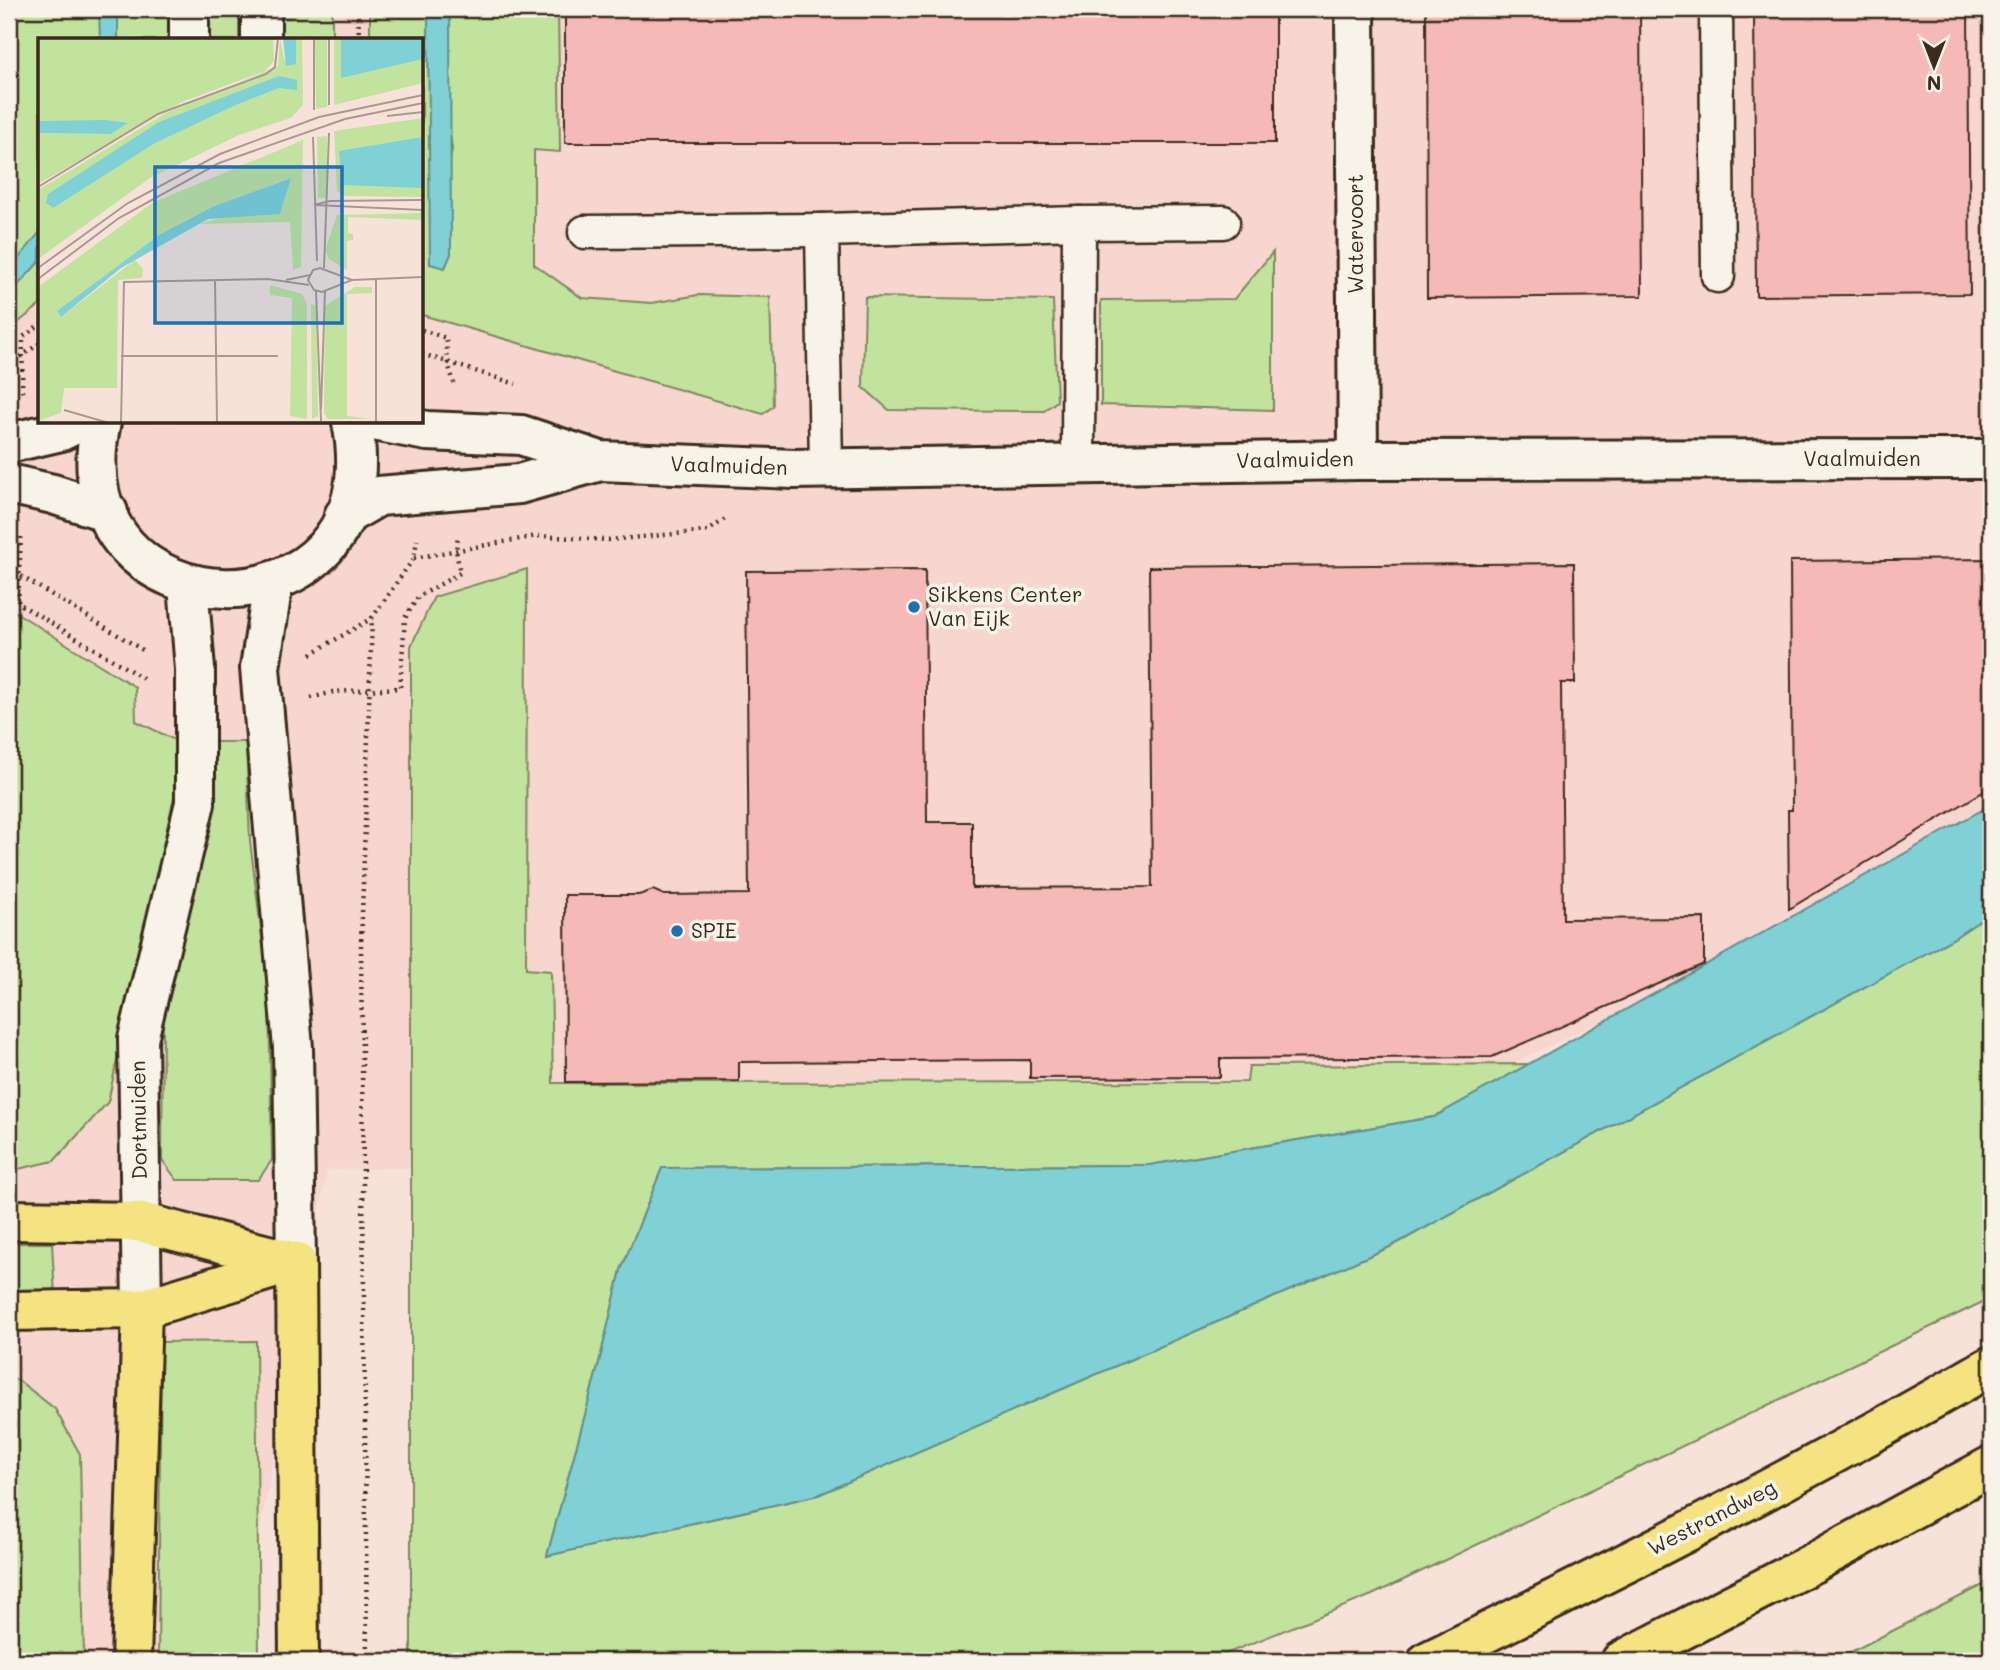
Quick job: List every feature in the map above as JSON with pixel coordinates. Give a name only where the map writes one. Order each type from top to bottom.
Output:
[{"type":"main road","points":[[9,1220],[140,1222],[296,1262]]},
{"type":"main road","points":[[9,1311],[142,1309],[296,1262]]},
{"type":"main road","points":[[296,1262],[299,1661]]},
{"type":"main road","name":"Dortmuiden","points":[[131,1661],[142,1309]]},
{"type":"main road","name":"Westrandweg","points":[[1428,1661],[1549,1603],[1855,1444],[1991,1366]]},
{"type":"main road","points":[[1622,1661],[1815,1562],[1991,1466]]},
{"type":"street","points":[[189,9],[189,38]]},
{"type":"street","points":[[261,9],[261,38]]},
{"type":"street","name":"Watervoort","points":[[1355,9],[1358,460]]},
{"type":"street","points":[[9,443],[61,431],[75,424]]},
{"type":"street","points":[[101,424],[95,461],[102,502],[121,538],[151,567],[188,585],[231,591],[273,583],[309,562],[337,532],[354,495],[359,455],[352,424]]},
{"type":"street","name":"Vaalmuiden","points":[[390,424],[427,431],[521,435],[600,461],[794,469],[1358,460],[1991,459]]},
{"type":"street","name":"Vaalmuiden","points":[[344,516],[379,496],[519,484],[600,461]]},
{"type":"street","points":[[9,484],[53,494],[108,512]]},
{"type":"street","points":[[273,583],[260,668],[293,1048],[296,1262]]},
{"type":"street","name":"Dortmuiden","points":[[142,1309],[138,1040],[195,803],[195,669],[188,585]]},
{"type":"lane","points":[[1716,9],[1718,276]]},
{"type":"lane","points":[[585,232],[1223,222]]},
{"type":"lane","points":[[1078,463],[1079,223]]},
{"type":"lane","points":[[822,230],[826,467]]},
{"type":"path","points":[[358,9],[359,38]]},
{"type":"path","points":[[23,355],[23,337],[38,326]]},
{"type":"path","points":[[9,365],[38,344]]},
{"type":"path","points":[[367,1661],[364,1043],[361,944],[372,618],[414,558],[425,492]]},
{"type":"path","points":[[414,558],[537,536],[608,540],[708,531],[729,516]]},
{"type":"shaded area","points":[[9,9],[1991,9],[1991,805],[1731,958],[1427,1105],[1161,1146],[327,1170],[236,1661],[9,1661]]},
{"type":"green space","points":[[9,9],[174,9],[174,38],[38,38],[38,307],[9,330]]},
{"type":"green space","points":[[209,9],[239,9],[239,38],[209,38]]},
{"type":"green space","points":[[278,9],[332,9],[332,38],[278,38]]},
{"type":"green space","points":[[370,9],[428,9],[431,264],[452,149],[450,9],[558,9],[560,152],[534,150],[534,264],[582,298],[652,303],[698,295],[770,297],[773,406],[763,414],[424,316],[424,38],[370,38]]},
{"type":"green space","points":[[1273,252],[1273,410],[1101,405],[1101,300],[1234,299]]},
{"type":"green space","points":[[865,297],[1053,300],[1057,401],[1044,411],[889,410],[863,387]]},
{"type":"green space","points":[[527,569],[526,969],[551,971],[553,1083],[1247,1082],[1249,1066],[1532,1064],[1434,1117],[1150,1165],[662,1168],[621,1270],[547,1556],[818,1495],[1392,1246],[1954,938],[1991,913],[1991,1298],[1372,1595],[1208,1661],[411,1661],[411,646],[434,597]]},
{"type":"green space","points":[[9,608],[135,687],[136,721],[179,742],[178,778],[108,1102],[54,1161],[9,1171],[9,1112],[12,1112]]},
{"type":"green space","points":[[212,742],[246,742],[250,841],[269,994],[272,1160],[258,1180],[177,1180],[162,1160],[163,1021],[212,806]]},
{"type":"green space","points":[[9,1243],[52,1243],[55,1296],[9,1296]]},
{"type":"green space","points":[[256,1341],[259,1661],[158,1661],[161,1342]]},
{"type":"green space","points":[[9,1377],[19,1381],[55,1409],[80,1454],[84,1661],[9,1661]]},
{"type":"green space","points":[[1991,1581],[1991,1661],[1833,1661]]},
{"type":"water","points":[[99,9],[118,9],[118,38],[100,38]]},
{"type":"water","points":[[428,9],[450,9],[451,254],[445,268],[430,264]]},
{"type":"water","points":[[38,234],[38,263],[9,295],[9,270]]},
{"type":"water","points":[[11,644],[13,1112],[9,1112]]},
{"type":"water","points":[[1991,805],[1991,913],[1954,938],[1392,1246],[818,1495],[547,1556],[621,1270],[662,1168],[1150,1165],[1434,1117]]},
{"type":"building","points":[[565,9],[1275,9],[1275,143],[565,143]]},
{"type":"building","points":[[1426,9],[1640,9],[1642,296],[1427,298]]},
{"type":"building","points":[[1754,9],[1968,9],[1970,294],[1756,296]]},
{"type":"building","points":[[1991,559],[1991,787],[1789,909],[1788,810],[1792,810],[1790,561]]},
{"type":"building","points":[[1574,563],[1575,683],[1561,683],[1563,919],[1704,918],[1704,964],[1492,1057],[1220,1059],[1220,1077],[1030,1078],[1030,1060],[739,1062],[739,1081],[566,1082],[565,895],[639,895],[653,890],[664,895],[749,894],[746,571],[925,570],[927,822],[972,822],[972,888],[1152,887],[1149,567]]},
{"type":"place","name":"Sikkens Center Van Eijk","points":[[914,607]]},
{"type":"place","name":"SPIE","points":[[677,931]]}]
